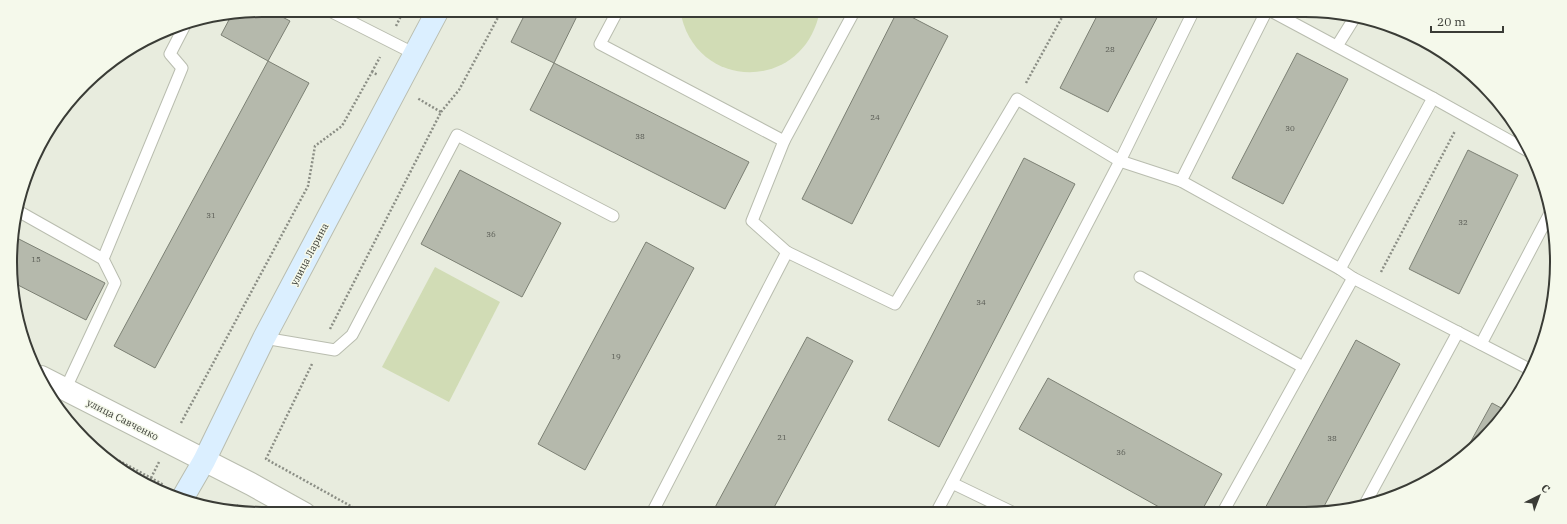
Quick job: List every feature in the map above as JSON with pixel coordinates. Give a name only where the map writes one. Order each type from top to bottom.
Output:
[{"type":"main road","name":"улица Ларина","points":[[184,494],[204,461],[264,338],[434,17]]},
{"type":"street","name":"улица Савченко","points":[[48,381],[251,484],[292,507]]},
{"type":"lane","points":[[342,17],[415,54]]},
{"type":"lane","points":[[614,17],[600,44],[784,141]]},
{"type":"lane","points":[[851,17],[784,141],[752,221],[787,252],[895,304],[1017,99],[1120,161],[1181,181],[1340,268],[1353,278],[1526,368]]},
{"type":"lane","points":[[939,507],[1120,161],[1191,17]]},
{"type":"lane","points":[[1181,181],[1264,17]]},
{"type":"lane","points":[[1281,17],[1433,98],[1522,149]]},
{"type":"lane","points":[[1337,46],[1352,22]]},
{"type":"lane","points":[[103,258],[182,68],[170,54],[182,30]]},
{"type":"lane","points":[[1340,268],[1433,98]]},
{"type":"lane","points":[[264,338],[334,350],[352,335],[457,135],[613,216]]},
{"type":"lane","points":[[22,213],[103,258],[115,283],[65,390]]},
{"type":"lane","points":[[1481,344],[1546,221]]},
{"type":"lane","points":[[655,507],[787,252]]},
{"type":"lane","points":[[1140,278],[1303,367]]},
{"type":"lane","points":[[1226,507],[1353,278]]},
{"type":"lane","points":[[1368,499],[1458,332]]},
{"type":"lane","points":[[952,483],[1002,507]]},
{"type":"path","points":[[441,112],[459,90],[498,17]]},
{"type":"path","points":[[1017,99],[1062,17]]},
{"type":"path","points":[[1372,288],[1463,115]]},
{"type":"path","points":[[121,462],[164,486]]},
{"type":"green space","points":[[682,17],[817,17],[810,37],[794,57],[773,68],[750,72],[726,68],[706,57],[689,37]]},
{"type":"green space","points":[[435,267],[500,302],[449,402],[382,367]]},
{"type":"building","points":[[282,17],[290,21],[268,61],[221,35],[229,19]]},
{"type":"building","points":[[524,17],[577,17],[554,63],[511,42]]},
{"type":"building","points":[[894,17],[911,17],[948,36],[852,224],[802,199]]},
{"type":"building","points":[[1096,17],[1157,17],[1108,112],[1060,88]]},
{"type":"building","points":[[1297,53],[1348,79],[1283,204],[1232,178]]},
{"type":"building","points":[[268,61],[309,83],[155,368],[114,346]]},
{"type":"building","points":[[554,63],[749,162],[725,209],[530,110]]},
{"type":"building","points":[[1468,150],[1518,175],[1459,294],[1409,269]]},
{"type":"building","points":[[1024,158],[1075,184],[939,447],[888,420]]},
{"type":"building","points":[[460,170],[561,223],[522,297],[421,244]]},
{"type":"building","points":[[18,239],[105,283],[86,320],[18,285],[17,262]]},
{"type":"building","points":[[646,242],[694,268],[585,470],[538,444]]},
{"type":"building","points":[[807,337],[853,361],[774,507],[715,507]]},
{"type":"building","points":[[1356,340],[1400,364],[1324,506],[1266,507]]},
{"type":"building","points":[[1048,378],[1222,474],[1204,507],[1159,507],[1019,429]]},
{"type":"building","points":[[1492,403],[1501,408],[1489,424],[1470,443]]}]
